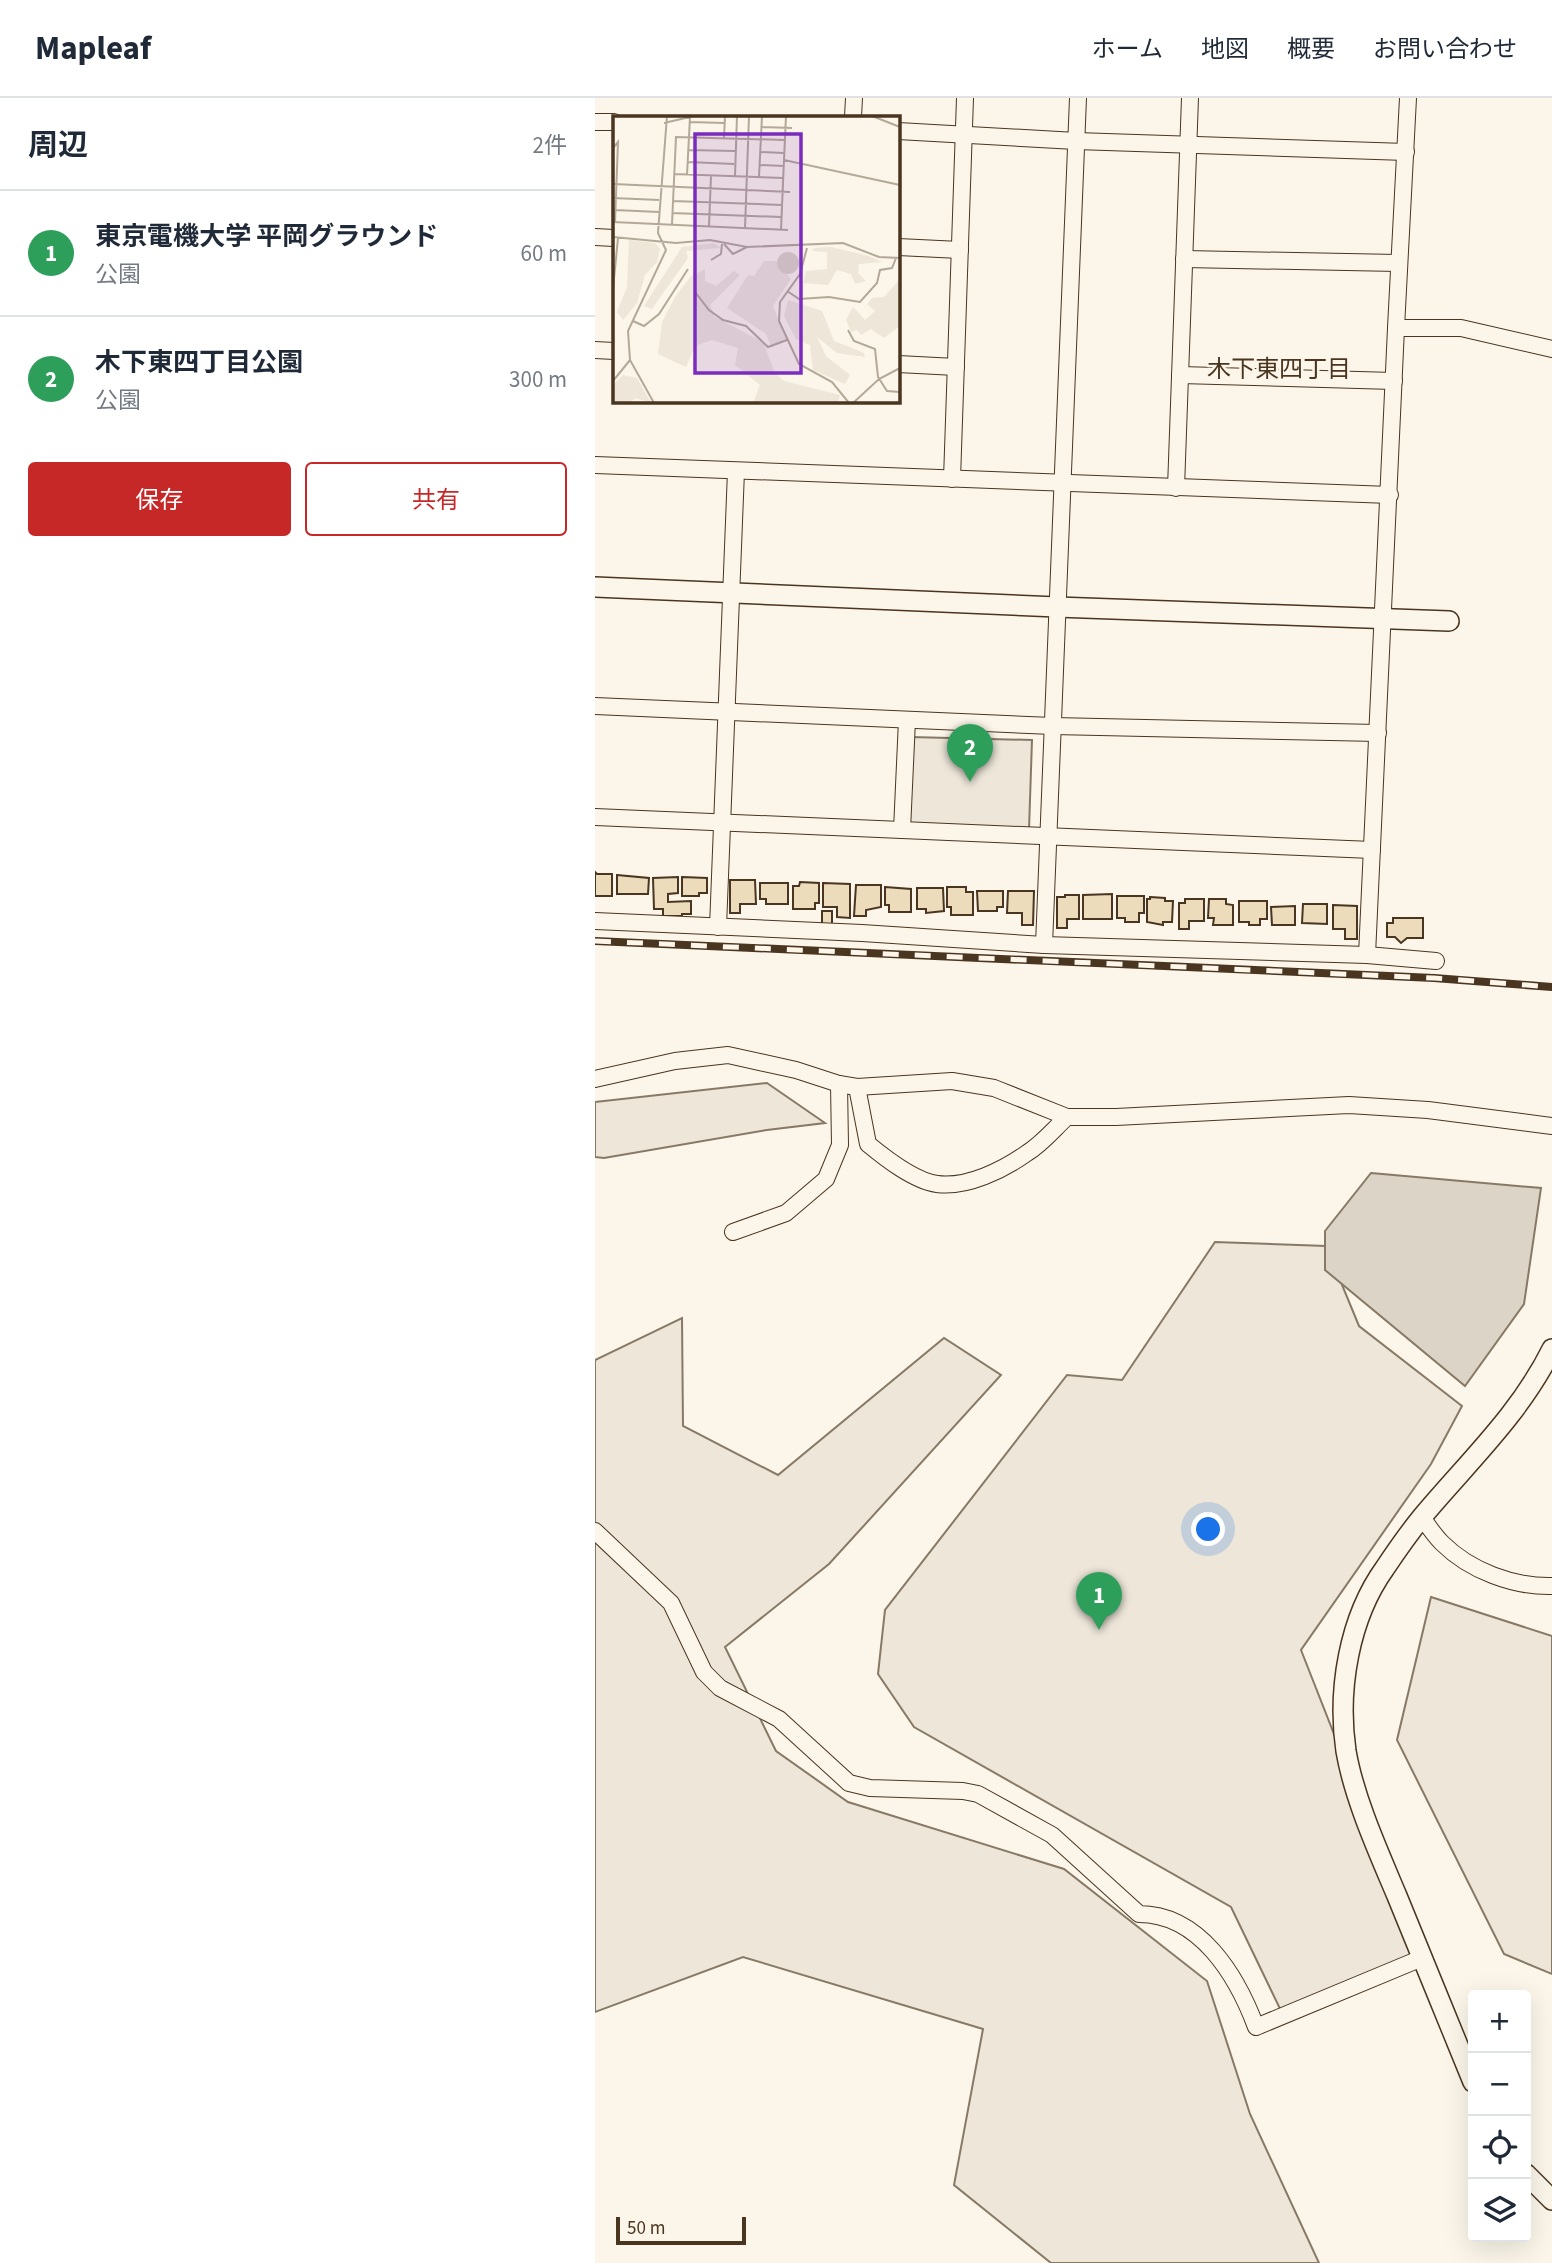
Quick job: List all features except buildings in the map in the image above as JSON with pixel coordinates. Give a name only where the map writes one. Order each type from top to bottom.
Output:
[{"type":"street","points":[[853,116],[854,98]]},
{"type":"street","points":[[952,479],[965,98]]},
{"type":"street","points":[[1044,945],[1078,98]]},
{"type":"street","points":[[1176,488],[1189,98]]},
{"type":"street","points":[[1367,955],[1390,495],[1398,263],[1408,98]]},
{"type":"street","points":[[595,121],[613,122]]},
{"type":"street","points":[[899,131],[1076,141],[1406,152]]},
{"type":"street","points":[[595,237],[613,238]]},
{"type":"street","points":[[899,247],[960,250]]},
{"type":"street","points":[[1184,259],[1398,263]]},
{"type":"street","points":[[1396,328],[1461,328],[1552,349]]},
{"type":"street","points":[[595,350],[613,351]]},
{"type":"street","points":[[899,364],[956,367]]},
{"type":"street","points":[[1180,375],[1394,381]]},
{"type":"street","points":[[595,466],[1390,495]]},
{"type":"street","points":[[718,927],[736,471]]},
{"type":"street","points":[[595,587],[1449,621]]},
{"type":"street","points":[[595,706],[1052,726],[1378,733]]},
{"type":"street","points":[[902,830],[907,720]]},
{"type":"street","points":[[595,817],[1372,850]]},
{"type":"street","points":[[595,921],[862,933],[1044,945],[1367,955],[1436,961]]},
{"type":"street","points":[[595,1079],[675,1061],[728,1055],[857,1087],[952,1082],[994,1088],[1067,1117],[1349,1105],[1429,1110],[1552,1126]]},
{"type":"street","points":[[733,1232],[786,1213],[826,1179],[840,1145],[839,1084]]},
{"type":"street","points":[[857,1087],[868,1144],[896,1167],[936,1184],[965,1183],[996,1170],[1028,1153],[1067,1117]]},
{"type":"street","points":[[1468,2070],[1384,1864],[1355,1785],[1346,1751],[1343,1714],[1348,1657],[1360,1614],[1383,1570],[1422,1517],[1511,1416],[1552,1349]]},
{"type":"street","points":[[1422,1517],[1443,1544],[1479,1570],[1532,1586],[1552,1586]]},
{"type":"street","points":[[595,1531],[671,1602],[704,1672],[720,1688],[779,1719],[849,1783],[870,1788],[963,1791],[978,1794],[1052,1835],[1139,1914],[1157,1914],[1179,1922],[1205,1942],[1245,2000],[1255,2027],[1422,1958]]},
{"type":"street","points":[[1530,2179],[1552,2200]]},
{"type":"shaded area","points":[[911,737],[1032,740],[1029,830],[906,824]]},
{"type":"shaded area","points":[[767,1083],[825,1123],[767,1130],[604,1158],[595,1157],[595,1102]]},
{"type":"shaded area","points":[[1371,1173],[1541,1188],[1524,1304],[1465,1386],[1325,1270],[1325,1231]]},
{"type":"shaded area","points":[[1215,1242],[1326,1246],[1359,1326],[1462,1406],[1431,1464],[1301,1650],[1422,1958],[1283,2015],[1231,1907],[914,1727],[878,1674],[885,1610],[1067,1375],[1122,1380]]},
{"type":"shaded area","points":[[682,1318],[683,1426],[778,1475],[944,1338],[1001,1375],[829,1564],[725,1647],[776,1751],[848,1802],[1064,1869],[1207,1981],[1250,2114],[1319,2263],[1051,2263],[954,2185],[983,2029],[743,1957],[595,2012],[595,1360]]},
{"type":"shaded area","points":[[1431,1597],[1552,1636],[1552,1974],[1504,1954],[1397,1740]]},
{"type":"railway","points":[[595,941],[1434,978],[1552,987]]},
{"type":"place","name":"木下東四丁目公園","points":[[970,782]]},
{"type":"place","name":"東京電機大学 平岡グラウンド","points":[[1099,1630]]},
{"type":"district","name":"木下東四丁目","points":[[1279,369]]}]
